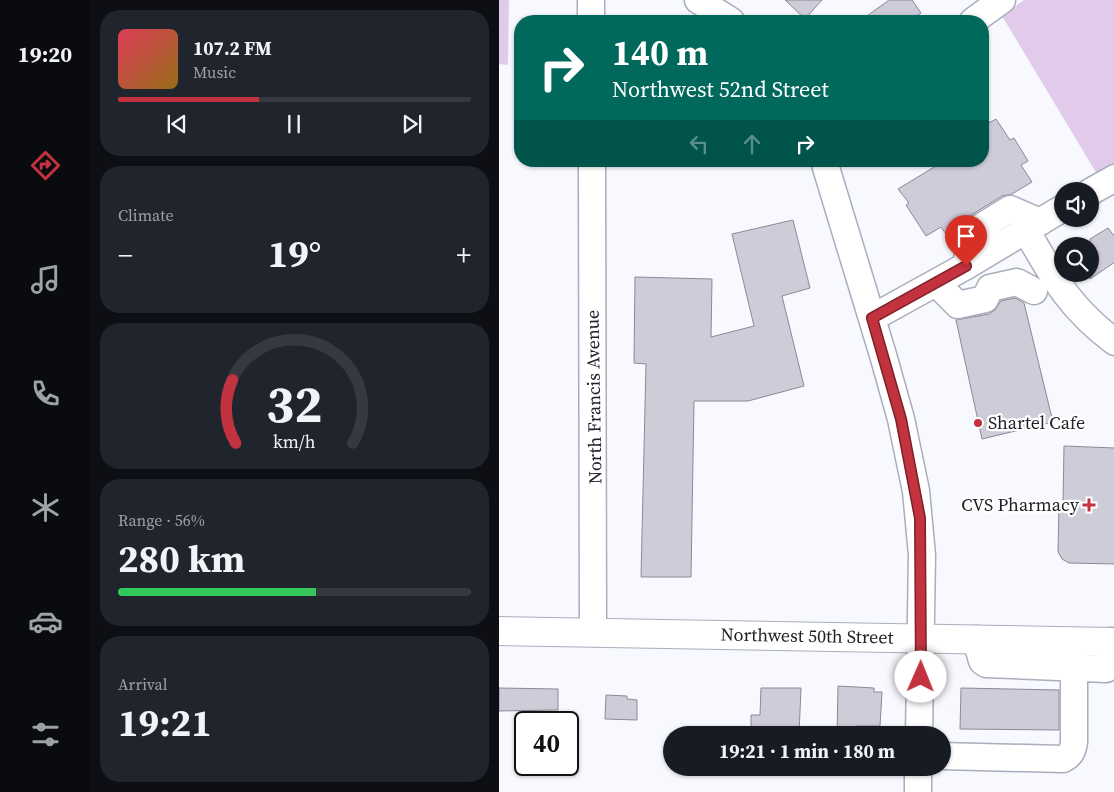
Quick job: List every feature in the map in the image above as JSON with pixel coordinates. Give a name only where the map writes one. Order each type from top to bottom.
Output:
[{"type":"main road","name":"Northwest 50th Street","points":[[499,631],[976,639],[1074,654],[1113,642]]},
{"type":"street","points":[[591,0],[591,15]]},
{"type":"street","points":[[698,0],[722,15]]},
{"type":"street","points":[[981,15],[1002,0]]},
{"type":"street","name":"North Francis Avenue","points":[[593,167],[593,633]]},
{"type":"street","points":[[826,167],[901,419],[917,491],[922,555],[919,726]]},
{"type":"street","points":[[1099,187],[1114,178]]},
{"type":"street","points":[[872,318],[966,266],[971,233],[1010,210],[1033,226],[1054,279],[1074,307],[1114,342]]},
{"type":"street","points":[[1033,226],[1054,213]]},
{"type":"street","points":[[936,283],[958,305],[985,299],[990,288],[1017,282],[1035,291]]},
{"type":"street","points":[[951,756],[1063,759],[1073,751],[1074,654]]},
{"type":"street","points":[[918,776],[918,792]]},
{"type":"shaded area","points":[[499,0],[509,0],[508,65],[499,64]]},
{"type":"shaded area","points":[[1024,0],[1114,0],[1114,170],[1100,179],[1002,16]]},
{"type":"building","points":[[785,0],[822,0],[809,15],[801,15]]},
{"type":"building","points":[[889,0],[912,0],[921,13],[918,15],[868,15]]},
{"type":"building","points":[[996,119],[1010,140],[1014,138],[1028,161],[1021,165],[1032,182],[1012,194],[1002,196],[963,220],[957,227],[946,234],[941,227],[926,236],[906,205],[909,203],[898,189],[934,167],[989,167],[989,123]]},
{"type":"building","points":[[793,220],[810,288],[782,296],[804,386],[748,401],[694,401],[691,577],[641,577],[646,364],[634,363],[635,277],[712,279],[711,337],[754,326],[732,234]]},
{"type":"building","points":[[1108,228],[1115,237],[1115,262],[1099,273],[1099,237],[1093,237]]},
{"type":"building","points":[[1015,298],[1024,303],[1053,422],[982,439],[956,320],[989,314],[995,310],[1001,301]]},
{"type":"building","name":"CVS Pharmacy","points":[[1064,446],[1115,448],[1115,564],[1069,563],[1062,559],[1058,552],[1059,505],[1063,505]]},
{"type":"building","points":[[838,686],[874,688],[874,692],[882,692],[880,726],[837,726]]},
{"type":"building","points":[[499,688],[558,689],[558,710],[499,711]]},
{"type":"building","points":[[761,688],[801,688],[799,726],[751,726],[751,715],[760,715]]},
{"type":"building","points":[[961,688],[1059,690],[1059,730],[960,729]]},
{"type":"building","points":[[606,695],[627,696],[627,699],[637,700],[637,720],[605,719]]},
{"type":"place","name":"Shartel Cafe","points":[[978,423]]},
{"type":"place","name":"CVS Pharmacy","points":[[1089,505]]},
{"type":"route","points":[[921,677],[922,555],[917,491],[901,419],[872,318],[966,266]]}]
